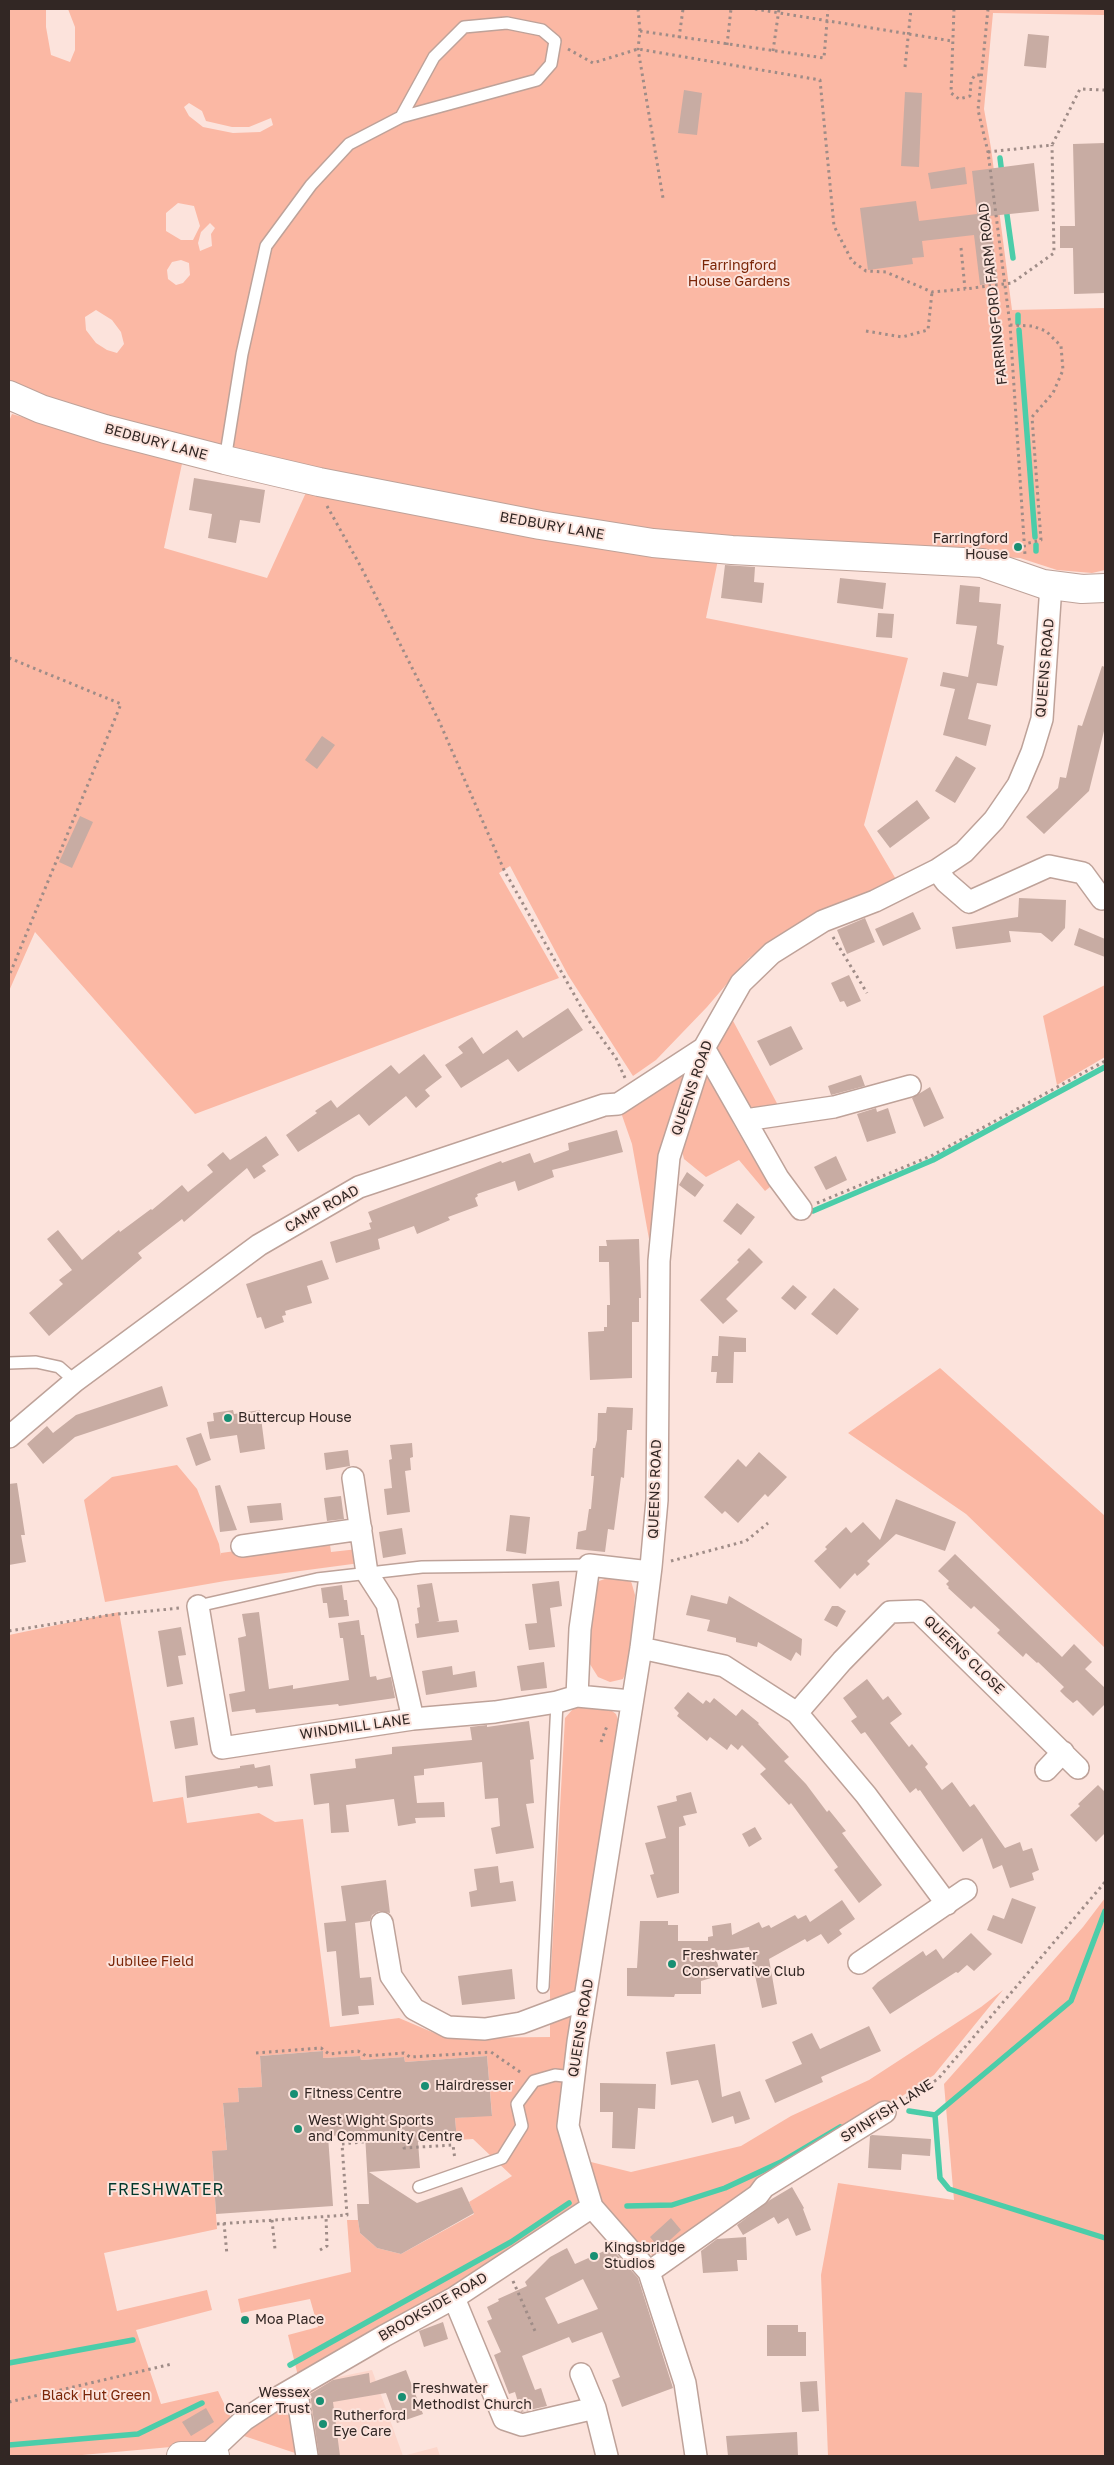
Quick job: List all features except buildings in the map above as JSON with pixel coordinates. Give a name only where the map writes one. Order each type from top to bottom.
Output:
[{"type":"street","name":"BEDBURY LANE","points":[[9,394],[41,409],[105,429],[225,460],[318,482],[540,525],[654,543],[732,550],[982,563],[1051,585],[1105,588]]},
{"type":"street","name":"QUEENS ROAD","points":[[696,2456],[685,2383],[649,2272],[592,2207],[568,2126],[573,2077],[641,1648],[650,1569],[657,1500],[659,1261],[669,1157],[704,1048],[741,982],[772,953],[823,921],[875,901],[937,870],[964,852],[994,820],[1018,785],[1032,752],[1042,719],[1051,585]]},
{"type":"street","points":[[937,870],[946,882],[969,902],[1049,866],[1083,873],[1102,899]]},
{"type":"street","name":"CAMP ROAD","points":[[9,1437],[75,1381],[259,1245],[359,1188],[604,1105],[618,1104],[704,1048]]},
{"type":"street","points":[[704,1048],[778,1178],[801,1208]]},
{"type":"street","points":[[745,1120],[834,1107],[910,1086]]},
{"type":"street","points":[[353,1478],[367,1573],[387,1604],[413,1719]]},
{"type":"street","points":[[242,1546],[361,1529]]},
{"type":"street","points":[[577,1696],[580,1629],[590,1565],[650,1569]]},
{"type":"street","name":"WINDMILL LANE","points":[[198,1606],[222,1748],[413,1719],[495,1712],[557,1702],[577,1696],[631,1702]]},
{"type":"street","name":"QUEENS CLOSE","points":[[797,1713],[842,1661],[890,1612],[918,1611],[1078,1768]]},
{"type":"street","points":[[641,1648],[724,1666],[797,1713],[866,1795],[947,1904]]},
{"type":"street","points":[[1046,1770],[1063,1752]]},
{"type":"street","points":[[859,1963],[966,1890]]},
{"type":"street","points":[[382,1923],[391,1976],[414,2009],[448,2027],[485,2029],[521,2023],[585,1999]]},
{"type":"street","name":"SPINFISH LANE","points":[[649,2272],[758,2195],[764,2187],[885,2112]]},
{"type":"street","name":"BROOKSIDE ROAD","points":[[211,2456],[244,2420],[296,2386],[454,2298],[592,2207]]},
{"type":"street","points":[[454,2298],[504,2419],[522,2425],[595,2408]]},
{"type":"street","points":[[581,2374],[595,2408],[607,2456]]},
{"type":"street","points":[[296,2386],[306,2456]]},
{"type":"street","points":[[181,2456],[211,2456]]},
{"type":"lane","points":[[225,460],[242,354],[266,246],[311,185],[349,144],[401,117],[537,80],[551,64],[555,41],[542,30],[507,23],[464,28],[434,57],[401,117]]},
{"type":"lane","points":[[9,1363],[36,1362],[59,1367],[75,1381]]},
{"type":"lane","points":[[198,1606],[317,1579],[422,1567],[590,1565]]},
{"type":"lane","points":[[543,1987],[557,1702]]},
{"type":"lane","points":[[419,2187],[502,2158],[522,2126],[517,2104],[534,2081],[555,2075],[573,2077]]},
{"type":"path","points":[[638,9],[640,31],[638,49],[663,198]]},
{"type":"path","points":[[679,38],[683,9]]},
{"type":"path","points":[[727,45],[731,9]]},
{"type":"path","points":[[755,9],[779,11],[952,41]]},
{"type":"path","points":[[640,31],[824,58],[828,9]]},
{"type":"path","points":[[905,67],[911,9]]},
{"type":"path","points":[[954,9],[951,93],[958,99],[970,96],[971,81],[975,75],[982,75]]},
{"type":"path","name":"FARRINGFORD FARM ROAD","points":[[988,9],[978,110],[988,152],[1010,325],[1025,544],[1025,578]]},
{"type":"path","points":[[773,51],[779,11]]},
{"type":"path","points":[[555,41],[593,63],[638,49],[820,80],[834,226],[852,261],[866,271],[886,272],[932,292],[1012,283],[1054,253],[1052,145],[1080,90],[1105,90]]},
{"type":"path","points":[[988,152],[1052,145]]},
{"type":"path","points":[[961,248],[965,288]]},
{"type":"path","points":[[866,331],[902,337],[928,330],[932,292]]},
{"type":"path","points":[[1010,325],[1032,326],[1046,331],[1061,346],[1063,370],[1053,393],[1032,417],[1041,540],[1025,544]]},
{"type":"path","points":[[318,482],[318,488],[361,567],[439,721],[504,870],[589,1021],[616,1058],[633,1095]]},
{"type":"path","points":[[9,658],[121,704],[9,976]]},
{"type":"path","points":[[823,921],[867,993]]},
{"type":"path","points":[[801,1208],[931,1156],[1105,1061]]},
{"type":"path","points":[[650,1569],[746,1542],[768,1523]]},
{"type":"path","points":[[9,1631],[108,1615],[198,1606]]},
{"type":"path","name":"SPINFISH LANE","points":[[885,2112],[938,2079],[1105,1882]]},
{"type":"path","points":[[256,2053],[321,2048],[329,2054],[358,2051],[366,2056],[404,2053],[410,2058],[491,2052],[534,2081]]},
{"type":"path","points":[[217,2224],[347,2215],[342,2144],[404,2138],[404,2148],[453,2145],[456,2173]]},
{"type":"path","points":[[320,2250],[328,2246],[326,2216]]},
{"type":"path","points":[[272,2220],[275,2249]]},
{"type":"path","points":[[224,2223],[227,2255]]},
{"type":"path","points":[[506,2264],[535,2331]]},
{"type":"path","points":[[9,2402],[172,2364]]},
{"type":"shaded area","points":[[372,2370],[403,2456],[314,2456],[304,2384]]},
{"type":"shaded area","points":[[437,2447],[440,2456],[403,2456]]},
{"type":"green space","name":"Farringford House Gardens","points":[[9,9],[46,9],[46,27],[51,55],[70,62],[75,50],[75,27],[68,9],[1105,9],[1105,45],[1104,15],[993,13],[984,109],[991,148],[1012,310],[1105,308],[1105,570],[1092,573],[1057,570],[1020,558],[656,536],[321,477],[9,388]],"holes":[[[189,103],[202,111],[206,121],[232,127],[249,127],[271,118],[273,125],[260,132],[233,133],[203,127],[189,116],[184,107]],[[178,203],[194,206],[200,226],[193,240],[181,240],[166,231],[166,213]],[[210,223],[215,228],[211,234],[212,246],[200,251],[198,243],[201,232]],[[181,260],[189,263],[190,275],[183,283],[176,285],[168,279],[167,270],[172,262]],[[96,310],[112,320],[121,332],[124,344],[117,353],[107,350],[96,343],[86,330],[85,317]]]},
{"type":"green space","points":[[12,414],[98,439],[183,459],[164,548],[267,578],[309,486],[719,555],[706,618],[908,658],[864,825],[897,881],[821,915],[749,958],[707,1007],[656,1060],[633,1076],[568,975],[510,866],[499,873],[559,978],[195,1114],[35,932],[9,991],[9,421]]},
{"type":"green space","points":[[1105,985],[1105,1057],[1057,1085],[1043,1016]]},
{"type":"green space","points":[[731,1017],[780,1109],[751,1116],[716,1085],[734,1125],[770,1187],[765,1191],[739,1160],[706,1177],[684,1159],[682,1151],[684,1080],[659,1261],[649,1239],[632,1144],[618,1104],[677,1076],[694,1074]]},
{"type":"green space","points":[[940,1368],[1105,1516],[1105,1648],[966,1514],[848,1433]]},
{"type":"green space","points":[[177,1465],[197,1489],[219,1544],[221,1556],[221,1553],[329,1538],[331,1552],[358,1549],[360,1563],[225,1581],[105,1602],[84,1500],[112,1477]]},
{"type":"green space","points":[[616,1575],[631,1581],[635,1595],[630,1662],[623,1679],[610,1682],[598,1677],[588,1661],[589,1600],[599,1581]]},
{"type":"green space","name":"Jubilee Field","points":[[119,1612],[153,1802],[183,1797],[187,1823],[259,1813],[275,1822],[303,1819],[330,2027],[399,2018],[446,2038],[550,2037],[550,1987],[565,1718],[580,1701],[599,1701],[616,1714],[621,1728],[565,2127],[586,2199],[451,2289],[298,2376],[288,2335],[318,2327],[310,2299],[241,2313],[238,2299],[351,2272],[347,2220],[358,2220],[360,2233],[377,2248],[401,2254],[474,2214],[469,2202],[512,2176],[473,2139],[457,2140],[455,2118],[492,2115],[487,2056],[405,2062],[404,2057],[361,2060],[360,2056],[323,2058],[323,2051],[260,2056],[262,2087],[238,2088],[239,2102],[223,2104],[227,2150],[212,2152],[217,2229],[104,2253],[117,2311],[207,2290],[212,2310],[136,2330],[161,2404],[218,2391],[231,2418],[204,2444],[71,2456],[9,2456],[9,1635]]},
{"type":"green space","points":[[1105,1898],[1105,2456],[828,2456],[821,2275],[838,2183],[954,2200],[944,2084],[1083,1927]]},
{"type":"green space","points":[[1003,1990],[934,2075],[656,2259],[598,2203],[587,2161],[631,2172],[741,2146],[791,2116],[869,2080],[981,2007]]},
{"type":"green space","points":[[276,2409],[294,2418],[298,2447],[295,2453],[244,2436],[248,2426]]},
{"type":"waterway","points":[[1000,158],[1002,174]]},
{"type":"waterway","points":[[1006,208],[1013,258]]},
{"type":"waterway","points":[[1018,315],[1018,323]]},
{"type":"waterway","points":[[1019,330],[1035,537]]},
{"type":"waterway","points":[[1036,545],[1036,551]]},
{"type":"waterway","points":[[813,1211],[933,1160],[1105,1067]]},
{"type":"waterway","points":[[909,2111],[935,2115],[1071,2001],[1105,1911]]},
{"type":"waterway","points":[[935,2115],[940,2178],[949,2189],[1105,2238]]},
{"type":"waterway","points":[[627,2206],[672,2205],[725,2188],[781,2162],[840,2127]]},
{"type":"waterway","points":[[290,2365],[511,2242],[569,2203]]},
{"type":"waterway","points":[[9,2363],[133,2340]]},
{"type":"waterway","points":[[9,2445],[138,2434],[202,2403]]},
{"type":"place","name":"Farringford House","points":[[1018,547]]},
{"type":"place","name":"Buttercup House","points":[[228,1418]]},
{"type":"place","name":"Freshwater Conservative Club","points":[[672,1964]]},
{"type":"place","name":"Hairdresser","points":[[425,2086]]},
{"type":"place","name":"Fitness Centre","points":[[294,2094]]},
{"type":"place","name":"West Wight Sports and Community Centre","points":[[298,2129]]},
{"type":"place","name":"Kingsbridge Studios","points":[[594,2256]]},
{"type":"place","name":"Moa Place","points":[[245,2320]]},
{"type":"place","name":"Freshwater Methodist Church","points":[[402,2397]]},
{"type":"place","name":"Wessex Cancer Trust","points":[[320,2401]]},
{"type":"place","name":"Rutherford Eye Care","points":[[323,2424]]},
{"type":"district","name":"FRESHWATER","points":[[166,2190]]},
{"type":"park label","name":"Black Hut Green","points":[[96,2396]]}]
